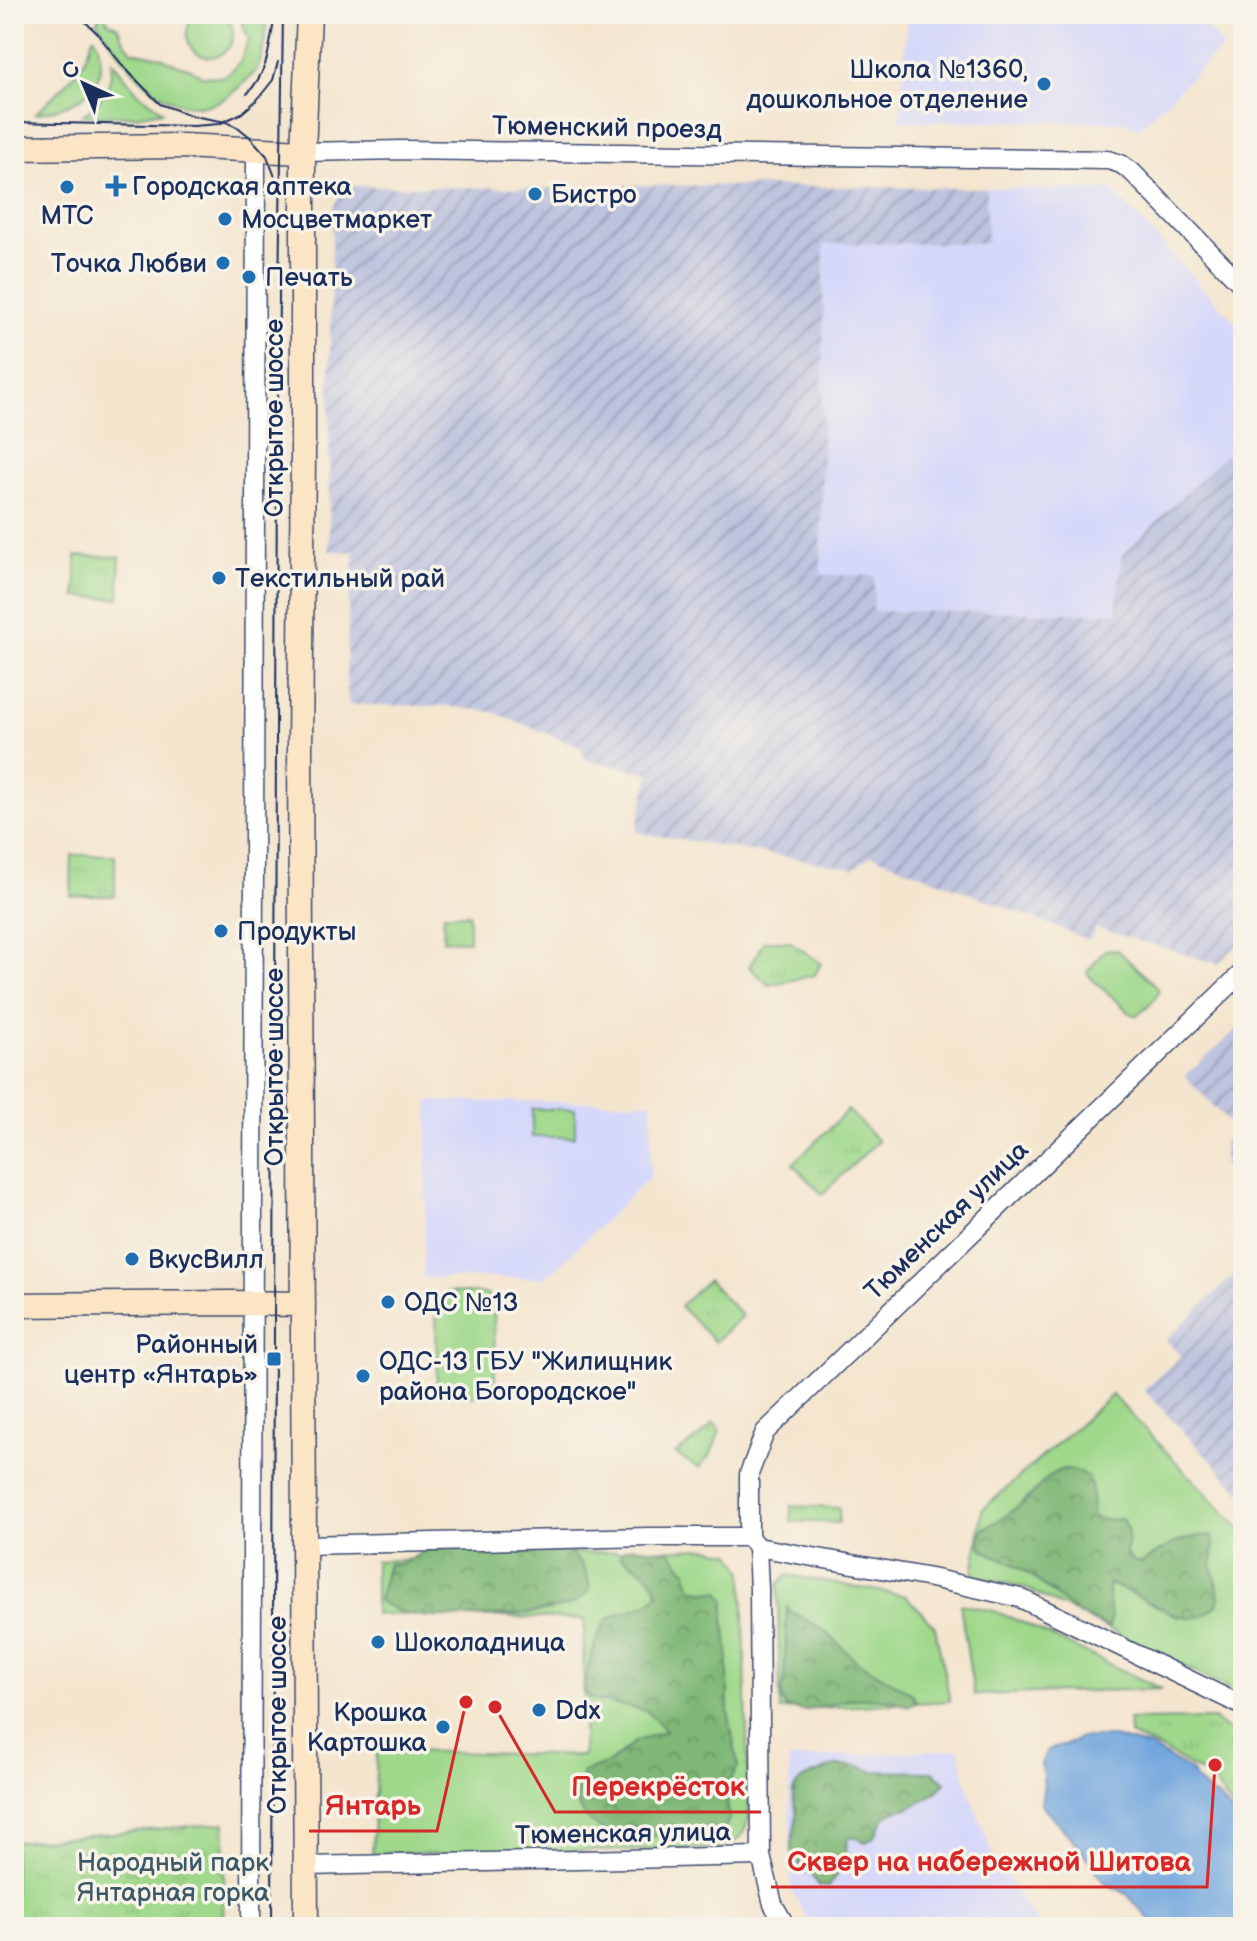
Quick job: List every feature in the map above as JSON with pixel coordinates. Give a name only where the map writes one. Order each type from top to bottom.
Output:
[{"type":"main road","name":"Открытое шоссе","points":[[306,1927],[300,748],[303,152],[309,14]]},
{"type":"main road","points":[[14,148],[182,146],[303,152]]},
{"type":"main road","points":[[14,1305],[303,1304]]},
{"type":"street","points":[[251,1927],[256,150]]},
{"type":"street","name":"Тюменский проезд","points":[[303,152],[403,150],[1108,160],[1132,172],[1243,286]]},
{"type":"street","name":"Тюменская улица","points":[[306,1866],[761,1856],[749,1474],[765,1432],[1243,972]]},
{"type":"street","points":[[304,1545],[649,1537],[753,1542],[1020,1598],[1243,1706]]},
{"type":"street","points":[[761,1856],[773,1904],[786,1927]]},
{"type":"shaded area","name":"Школа №1360, дошкольное отделение","points":[[907,14],[1193,14],[1224,46],[1139,128],[1122,122],[900,121]]},
{"type":"shaded area","points":[[626,185],[986,188],[987,243],[824,244],[821,575],[875,576],[873,611],[1116,613],[1122,555],[1243,441],[1243,940],[1218,964],[1096,928],[1089,940],[872,855],[854,868],[636,832],[650,773],[585,760],[581,747],[493,712],[447,706],[349,705],[346,681],[354,552],[329,551],[332,231],[333,209],[338,198],[354,186],[620,189]]},
{"type":"shaded area","points":[[986,188],[1112,190],[1243,331],[1243,441],[1123,554],[1116,613],[873,611],[821,576],[824,244],[987,243]]},
{"type":"shaded area","points":[[1243,1024],[1243,1188],[1224,1167],[1224,1142],[1235,1130],[1185,1076]]},
{"type":"shaded area","points":[[429,1101],[652,1102],[650,1177],[546,1278],[423,1278]]},
{"type":"shaded area","points":[[1243,1266],[1243,1494],[1144,1390],[1181,1356],[1166,1340]]},
{"type":"shaded area","points":[[959,1749],[969,1792],[996,1862],[1040,1927],[812,1927],[791,1889],[789,1759]]},
{"type":"green space","points":[[210,11],[226,18],[233,34],[226,50],[210,57],[194,50],[187,34],[194,18]]},
{"type":"green space","points":[[100,14],[118,27],[132,51],[161,57],[202,76],[222,77],[241,60],[249,39],[238,14],[266,14],[262,56],[254,73],[221,100],[200,106],[179,103],[157,92],[131,68],[97,22]]},
{"type":"green space","points":[[93,37],[100,54],[100,69],[89,91],[66,106],[35,114],[84,61]]},
{"type":"green space","points":[[112,61],[138,93],[163,111],[135,116],[83,115],[97,104],[105,92]]},
{"type":"green space","points":[[76,556],[120,557],[119,598],[76,597]]},
{"type":"green space","points":[[72,855],[115,855],[115,896],[71,896]]},
{"type":"green space","points":[[444,914],[469,914],[469,941],[443,940]]},
{"type":"green space","points":[[764,941],[789,941],[821,963],[815,975],[769,985],[749,967]]},
{"type":"green space","points":[[1105,950],[1118,951],[1159,990],[1153,1001],[1136,1016],[1087,972]]},
{"type":"green space","points":[[532,1109],[575,1109],[575,1137],[532,1137]]},
{"type":"green space","points":[[848,1110],[878,1141],[822,1194],[793,1164]]},
{"type":"green space","points":[[708,1280],[742,1316],[715,1342],[680,1306]]},
{"type":"green space","points":[[448,1292],[486,1294],[494,1301],[495,1386],[486,1396],[444,1395],[437,1387],[436,1300]]},
{"type":"green space","points":[[1112,1395],[1243,1532],[1243,1692],[1238,1693],[1025,1588],[973,1575],[982,1510]]},
{"type":"green space","points":[[714,1423],[720,1431],[711,1454],[699,1468],[675,1454],[699,1437]]},
{"type":"green space","points":[[1066,1469],[1086,1476],[1090,1481],[1094,1518],[1123,1519],[1128,1532],[1126,1554],[1133,1561],[1142,1563],[1166,1548],[1193,1537],[1212,1536],[1212,1564],[1220,1598],[1217,1605],[1202,1616],[1175,1615],[1108,1584],[1109,1628],[1075,1612],[1033,1577],[985,1551],[980,1545],[983,1529],[1020,1505],[1051,1475]]},
{"type":"green space","points":[[791,1506],[839,1508],[839,1523],[791,1521]]},
{"type":"green space","points":[[563,1548],[583,1566],[589,1592],[574,1603],[558,1608],[513,1615],[437,1617],[400,1612],[378,1600],[388,1564],[403,1564],[427,1549]]},
{"type":"green space","points":[[707,1548],[732,1553],[743,1571],[749,1820],[741,1837],[722,1849],[372,1854],[377,1750],[583,1756],[584,1619],[375,1614],[375,1561]]},
{"type":"green space","points":[[624,1549],[670,1551],[687,1572],[692,1588],[719,1592],[725,1600],[728,1711],[738,1766],[730,1782],[727,1800],[729,1819],[721,1836],[706,1845],[688,1844],[671,1837],[606,1832],[588,1819],[575,1800],[583,1772],[609,1763],[636,1741],[666,1731],[647,1711],[595,1700],[587,1696],[585,1690],[597,1639],[608,1619],[647,1603],[658,1594],[649,1576],[620,1556]]},
{"type":"green space","points":[[788,1575],[906,1596],[935,1627],[950,1701],[780,1710],[778,1584]]},
{"type":"green space","points":[[960,1604],[994,1611],[1021,1622],[1161,1689],[974,1695]]},
{"type":"green space","points":[[787,1607],[823,1629],[855,1660],[911,1693],[916,1701],[908,1706],[866,1699],[807,1710],[785,1707],[782,1694]]},
{"type":"green space","points":[[1214,1719],[1228,1730],[1243,1735],[1243,1823],[1213,1780],[1163,1750],[1130,1735],[1129,1720]]},
{"type":"green space","points":[[835,1766],[855,1766],[874,1771],[933,1772],[946,1782],[923,1800],[889,1814],[870,1840],[864,1843],[857,1838],[848,1838],[843,1864],[828,1887],[819,1886],[793,1852],[796,1809],[793,1794],[803,1780]]},
{"type":"green space","name":"Народный парк Янтарная горка","points":[[225,1823],[223,1927],[14,1927],[14,1842]]},
{"type":"water","points":[[1081,1737],[1113,1737],[1150,1747],[1191,1771],[1209,1793],[1219,1797],[1231,1812],[1243,1839],[1243,1927],[1156,1927],[1127,1894],[1105,1883],[1079,1847],[1041,1804],[1044,1784],[1041,1764],[1047,1750]]},
{"type":"tram line","points":[[77,14],[160,104],[193,116],[226,122],[250,137],[267,156],[277,182]]},
{"type":"tram line","points":[[272,1927],[277,440],[283,14]]},
{"type":"tram line","points":[[247,94],[263,69],[274,21]]},
{"type":"tram line","points":[[14,122],[219,124],[242,113],[257,100],[273,80],[278,62]]},
{"type":"place","name":"Школа №1360, дошкольное отделение","points":[[1044,84]]},
{"type":"place","name":"Городская аптека","points":[[116,186]]},
{"type":"place","name":"МТС","points":[[67,187]]},
{"type":"place","name":"Бистро","points":[[535,194]]},
{"type":"place","name":"Мосцветмаркет","points":[[225,219]]},
{"type":"place","name":"Точка Любви","points":[[223,263]]},
{"type":"place","name":"Печать","points":[[249,277]]},
{"type":"place","name":"Текстильный рай","points":[[219,578]]},
{"type":"place","name":"Продукты","points":[[221,931]]},
{"type":"place","name":"ВкусВилл","points":[[132,1259]]},
{"type":"place","name":"ОДС №13","points":[[388,1302]]},
{"type":"place","name":"Районный центр «Янтарь»","points":[[274,1359]]},
{"type":"place","name":"ОДС-13 ГБУ \"Жилищник района Богородское\"","points":[[363,1376]]},
{"type":"place","name":"Шоколадница","points":[[378,1642]]},
{"type":"place","name":"Янтарь","points":[[466,1702]]},
{"type":"place","name":"Перекрёсток","points":[[495,1707]]},
{"type":"place","name":"Ddx","points":[[539,1710]]},
{"type":"place","name":"Крошка Картошка","points":[[443,1727]]},
{"type":"place","name":"Сквер на набережной Шитова","points":[[1215,1765]]}]
